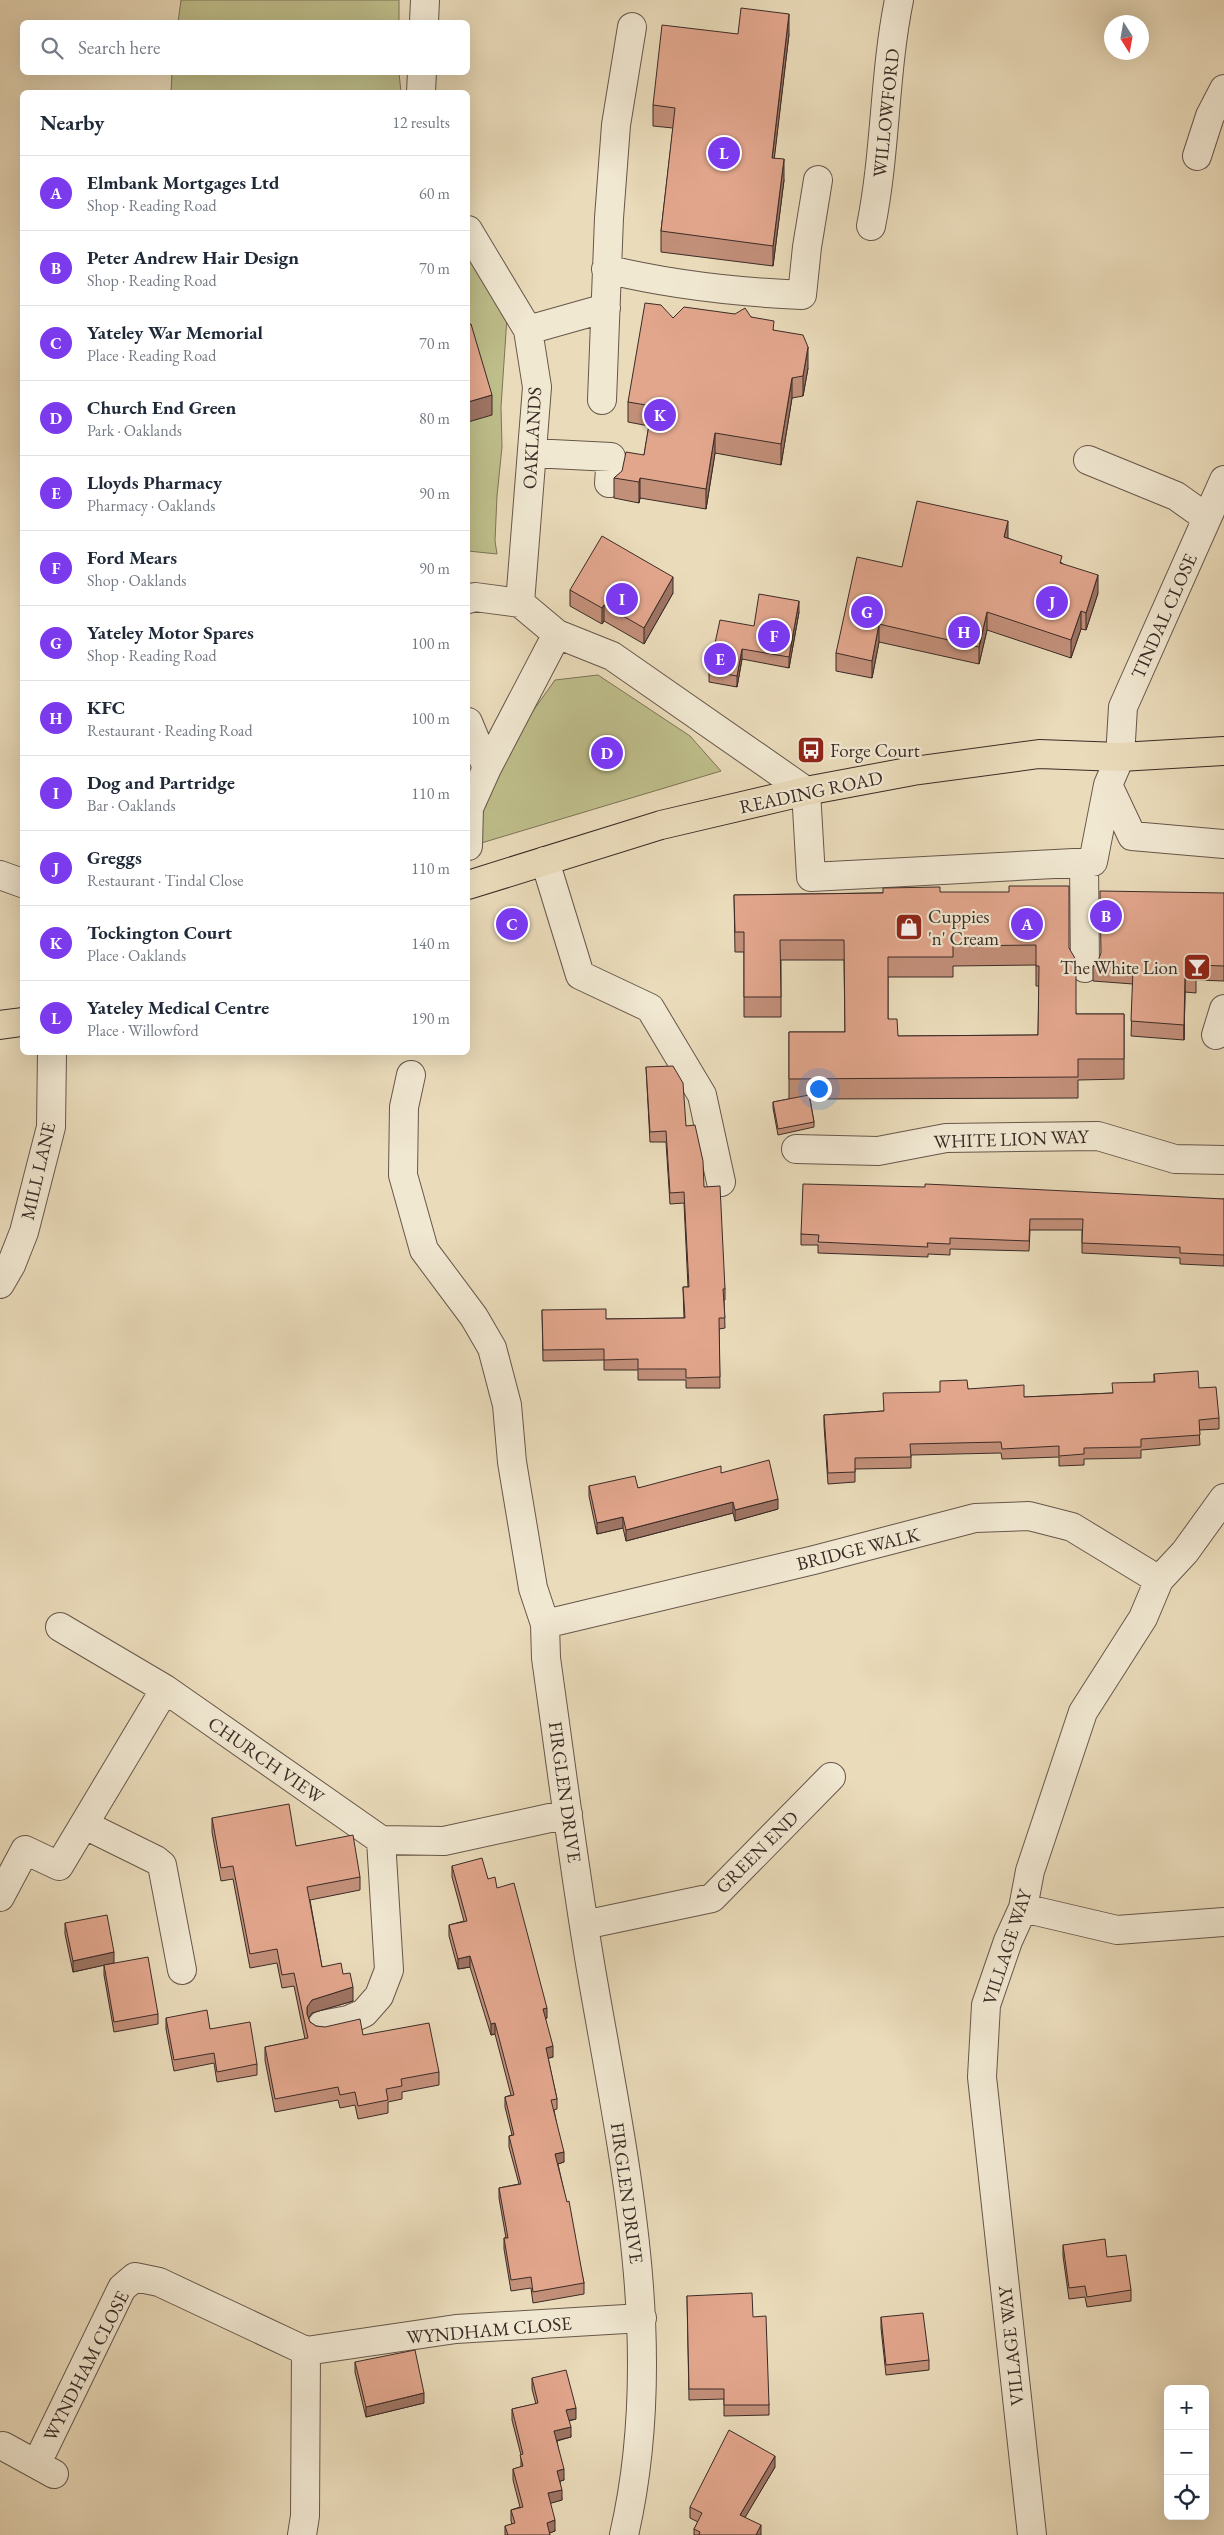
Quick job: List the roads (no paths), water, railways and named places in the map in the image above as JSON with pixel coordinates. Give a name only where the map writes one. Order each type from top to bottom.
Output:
[{"type":"main road","name":"READING ROAD","points":[[470,885],[661,825],[806,791],[913,771],[1039,754],[1120,757],[1224,751]]},
{"type":"main road","points":[[0,1025],[20,1022]]},
{"type":"street","points":[[424,20],[425,0]]},
{"type":"street","name":"WILLOWFORD","points":[[871,226],[879,187],[882,142],[899,0]]},
{"type":"street","points":[[602,400],[606,269],[616,125],[632,27]]},
{"type":"street","points":[[421,90],[422,75]]},
{"type":"street","points":[[1197,156],[1210,116],[1224,89]]},
{"type":"street","points":[[606,269],[652,281],[748,293],[802,295],[807,247],[818,180]]},
{"type":"street","name":"OAKLANDS","points":[[470,233],[528,330],[537,387],[520,603]]},
{"type":"street","points":[[528,330],[606,308]]},
{"type":"street","points":[[532,453],[611,457],[608,483]]},
{"type":"street","points":[[1088,460],[1176,496],[1207,518]]},
{"type":"street","name":"TINDAL CLOSE","points":[[1084,863],[1093,862],[1108,785],[1120,757],[1123,707],[1224,480]]},
{"type":"street","points":[[470,598],[475,597],[520,603],[557,634],[612,656],[806,791],[811,877],[1084,863],[1085,968]]},
{"type":"street","points":[[470,804],[557,634]]},
{"type":"street","points":[[470,727],[487,768]]},
{"type":"street","points":[[1108,785],[1132,836],[1224,844]]},
{"type":"street","points":[[545,861],[580,976],[650,1008],[702,1095],[721,1182]]},
{"type":"street","points":[[0,875],[20,882]]},
{"type":"street","points":[[1216,1035],[1224,1009]]},
{"type":"street","name":"MILL LANE","points":[[4,1271],[24,1232],[52,1128],[52,1055]]},
{"type":"street","name":"FIRGLEN DRIVE","points":[[411,1075],[404,1107],[403,1175],[424,1250],[474,1317],[492,1348],[507,1405],[512,1462],[533,1588],[545,1624],[546,1658],[584,1925],[634,2216],[642,2318],[641,2418],[624,2535]]},
{"type":"street","name":"WHITE LION WAY","points":[[796,1149],[878,1151],[946,1138],[1098,1136],[1176,1158],[1224,1160]]},
{"type":"street","name":"VILLAGE WAY","points":[[1032,2535],[982,2077],[986,2005],[1008,1941],[1023,1908],[1030,1871],[1082,1712],[1144,1618],[1160,1580],[1184,1552],[1224,1498]]},
{"type":"street","name":"BRIDGE WALK","points":[[545,1624],[814,1560],[975,1518],[1029,1516],[1072,1527],[1160,1580]]},
{"type":"street","name":"CHURCH VIEW","points":[[60,1627],[165,1689],[380,1840]]},
{"type":"street","points":[[0,1897],[24,1850],[59,1866],[165,1689]]},
{"type":"street","name":"GREEN END","points":[[584,1925],[712,1898],[831,1776]]},
{"type":"street","points":[[322,2025],[348,2020],[364,2013],[379,1996],[389,1970],[380,1840],[444,1841],[568,1814]]},
{"type":"street","points":[[85,1825],[156,1860],[162,1865],[182,1970]]},
{"type":"street","points":[[1023,1908],[1117,1930],[1224,1922]]},
{"type":"street","name":"WYNDHAM CLOSE","points":[[3,2446],[46,2469],[122,2288],[135,2277],[159,2282],[306,2351],[456,2329],[642,2318]]},
{"type":"street","points":[[302,2535],[304,2516],[306,2351]]},
{"type":"place","name":"Yateley Medical Centre","points":[[724,153]]},
{"type":"place","name":"Tockington Court","points":[[660,415]]},
{"type":"place","name":"Dog and Partridge","points":[[622,599]]},
{"type":"place","name":"Greggs","points":[[1052,602]]},
{"type":"place","name":"Yateley Motor Spares","points":[[867,612]]},
{"type":"place","name":"KFC","points":[[964,632]]},
{"type":"place","name":"Ford Mears","points":[[774,636]]},
{"type":"place","name":"Lloyds Pharmacy","points":[[720,659]]},
{"type":"place","name":"Forge Court","points":[[811,750]]},
{"type":"place","name":"Church End Green","points":[[607,753]]},
{"type":"place","name":"Peter Andrew Hair Design","points":[[1106,916]]},
{"type":"place","name":"Yateley War Memorial","points":[[512,924]]},
{"type":"place","name":"Elmbank Mortgages Ltd","points":[[1027,924]]},
{"type":"place","name":"Cuppies 'n' Cream","points":[[909,927]]},
{"type":"place","name":"The White Lion","points":[[1197,967]]}]
